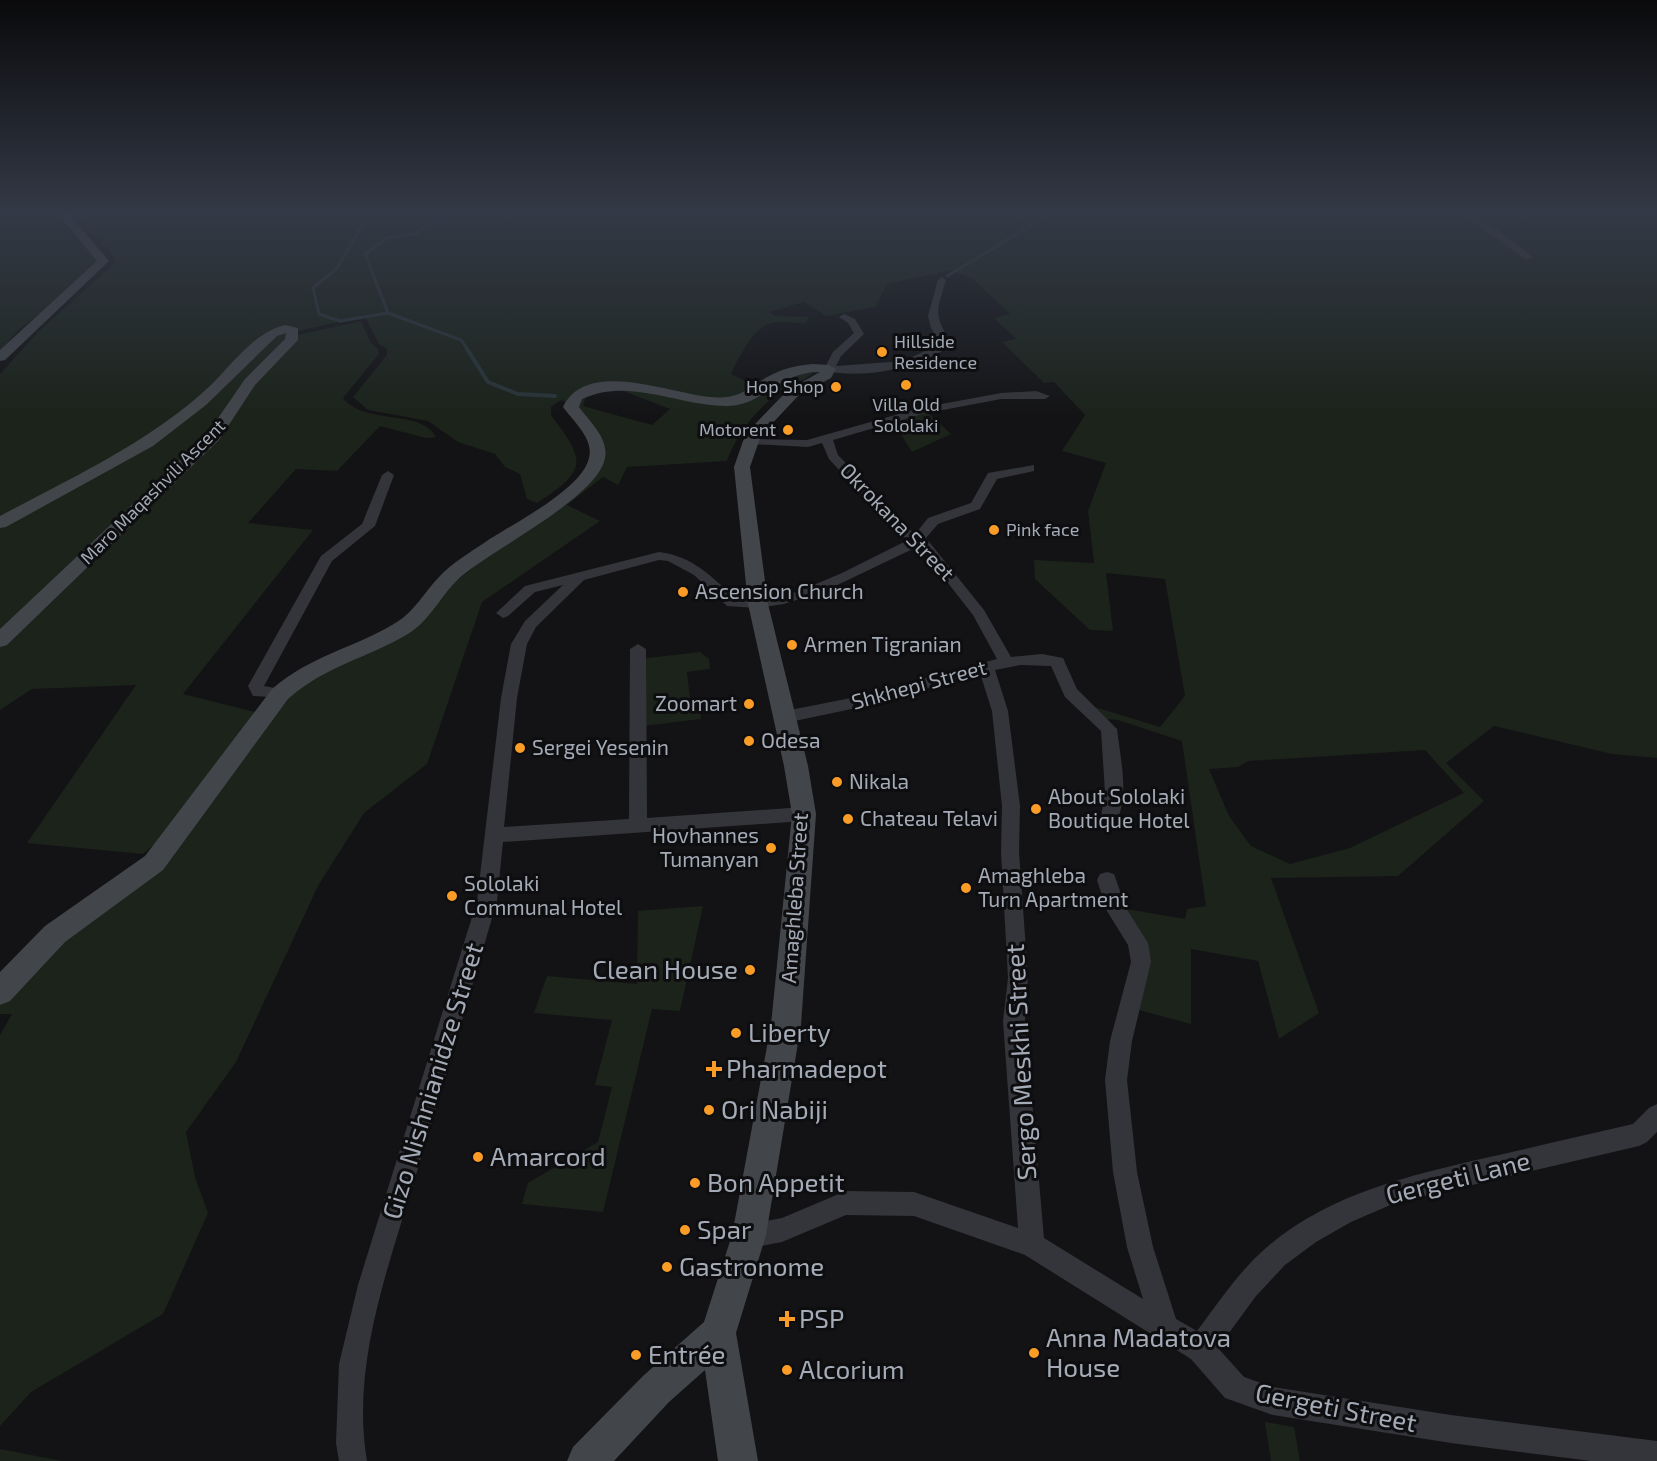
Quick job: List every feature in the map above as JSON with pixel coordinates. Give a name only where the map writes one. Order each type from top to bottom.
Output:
[{"type":"main road","points":[[0,357],[82,280]]},
{"type":"main road","name":"Maro Maqashvili Ascent","points":[[0,523],[147,443],[201,402],[272,333],[285,329],[293,331],[291,340],[250,382],[213,437],[0,640]]},
{"type":"main road","points":[[0,992],[55,934],[154,863],[182,830],[280,694],[294,680],[322,662],[408,624],[425,608],[451,574],[586,478],[596,466],[597,443],[592,432],[571,407],[572,400],[581,392],[604,387],[625,387],[709,401],[735,402],[753,395],[789,372],[806,368],[829,369]]},
{"type":"main road","name":"Amaghleba Street","points":[[738,1461],[718,1333],[749,1235],[786,1025],[804,814],[785,717],[758,604],[742,467],[751,441],[761,426],[793,393],[826,375],[829,369]]},
{"type":"main road","points":[[587,1461],[656,1389],[718,1333]]},
{"type":"street","points":[[844,316],[852,321],[859,334],[837,354],[829,369],[878,369],[935,353],[946,344],[945,337],[936,330],[934,323],[935,301],[942,280]]},
{"type":"street","points":[[751,441],[808,444],[827,440],[888,418],[920,411],[1001,396],[1036,394],[1045,396]]},
{"type":"street","name":"Okrokana Street","points":[[827,440],[833,456],[897,525],[906,533],[921,540],[979,613],[1007,663]]},
{"type":"street","points":[[503,613],[530,589],[577,579],[659,556],[672,556],[686,562],[732,603],[758,604],[815,590],[921,540],[933,521],[976,506],[992,476],[1030,468]]},
{"type":"street","points":[[280,694],[259,692],[256,686],[326,559],[368,526],[388,475]]},
{"type":"street","name":"Gizo Nishnianidze Street","points":[[353,1461],[350,1443],[353,1364],[371,1285],[487,901],[508,698],[519,644],[530,624],[577,579]]},
{"type":"street","points":[[638,649],[638,826]]},
{"type":"street","name":"Shkhepi Street","points":[[785,717],[863,701],[986,666],[1053,660],[1058,662],[1064,684],[1073,698],[1109,729],[1114,792],[1110,817]]},
{"type":"street","name":"Sergo Meskhi Street","points":[[986,666],[1000,711],[1011,806],[1010,852],[1018,978],[1014,1021],[1032,1245]]},
{"type":"street","points":[[495,835],[804,814]]},
{"type":"street","points":[[1107,880],[1117,911],[1141,952],[1141,962],[1121,1041],[1116,1080],[1125,1172],[1138,1237],[1165,1325]]},
{"type":"street","name":"Gergeti Lane","points":[[1201,1349],[1263,1267],[1297,1240],[1373,1199],[1395,1191],[1639,1134],[1657,1116]]},
{"type":"street","name":"Gergeti Street","points":[[749,1235],[782,1230],[846,1203],[914,1204],[1032,1245],[1201,1349],[1235,1388],[1273,1401],[1451,1429],[1657,1455]]},
{"type":"shaded area","points":[[0,280],[78,280],[45,310],[18,330],[0,351]]},
{"type":"shaded area","points":[[96,280],[905,280],[887,284],[875,307],[826,316],[804,302],[769,312],[775,316],[809,317],[805,323],[775,322],[764,326],[747,344],[731,374],[767,392],[788,377],[799,373],[813,373],[781,391],[764,405],[742,432],[727,461],[627,467],[618,485],[603,477],[567,505],[600,521],[482,602],[427,764],[364,813],[318,886],[236,1062],[186,1132],[195,1177],[208,1213],[163,1314],[31,1392],[0,1426],[0,1035],[12,1014],[0,1014],[0,992],[130,882],[280,694],[384,637],[568,494],[597,460],[571,404],[561,400],[551,407],[551,415],[571,444],[575,454],[576,464],[573,473],[554,492],[537,503],[527,499],[520,474],[505,467],[495,454],[458,442],[428,421],[368,410],[353,397],[387,355],[387,349],[379,344],[359,306],[364,316],[294,332],[293,336],[361,321],[379,354],[343,398],[353,407],[365,412],[418,423],[429,428],[436,437],[426,438],[380,426],[337,471],[296,469],[248,523],[313,530],[183,694],[259,713],[162,838],[143,854],[27,843],[136,685],[32,689],[0,710],[0,644],[235,408],[0,640],[0,374],[39,331]],"holes":[[[605,389],[621,390],[670,409],[652,425],[583,406],[586,396]]]},
{"type":"shaded area","points":[[974,280],[1657,280],[1657,758],[1612,754],[1494,726],[1446,763],[1484,801],[1398,876],[1271,878],[1319,1013],[1279,1039],[1258,961],[1191,949],[1191,1024],[1135,1009],[1144,971],[1121,908],[1185,919],[1187,909],[1206,906],[1182,741],[1118,720],[1106,719],[1095,707],[1160,727],[1185,696],[1165,579],[1106,573],[1113,631],[1090,630],[1035,579],[1034,560],[1094,563],[1088,511],[1106,463],[1062,451],[1085,415],[1054,382],[1044,383],[1002,342],[1016,339],[994,318],[1010,314]],"holes":[[[1425,750],[1464,793],[1350,848],[1290,864],[1251,846],[1229,816],[1209,769],[1238,767],[1248,761]]]},
{"type":"shaded area","points":[[926,411],[951,434],[912,452],[892,420]]},
{"type":"shaded area","points":[[700,652],[709,659],[710,669],[687,672],[691,707],[700,706],[701,719],[643,726],[639,659]]},
{"type":"shaded area","points":[[703,906],[680,1011],[652,1009],[603,1212],[522,1204],[528,1183],[598,1142],[612,1087],[595,1085],[612,1020],[534,1013],[547,976],[637,984],[638,911]]},
{"type":"shaded area","points":[[1265,1422],[1294,1427],[1300,1461],[1271,1461]]},
{"type":"shaded area","points":[[0,1449],[62,1461],[0,1461]]},
{"type":"waterway","points":[[322,280],[313,288],[319,314],[340,321],[388,313]]},
{"type":"waterway","points":[[375,280],[388,313]]},
{"type":"waterway","points":[[388,313],[461,340],[468,350]]},
{"type":"waterway","points":[[467,349],[488,382],[518,394],[555,396]]},
{"type":"place","name":"Hillside Residence","points":[[882,352]]},
{"type":"place","name":"Villa Old Sololaki","points":[[906,385]]},
{"type":"place","name":"Hop Shop","points":[[836,387]]},
{"type":"place","name":"Motorent","points":[[788,430]]},
{"type":"place","name":"Pink face","points":[[994,530]]},
{"type":"place","name":"Ascension Church","points":[[683,592]]},
{"type":"place","name":"Armen Tigranian","points":[[792,645]]},
{"type":"place","name":"Zoomart","points":[[749,704]]},
{"type":"place","name":"Odesa","points":[[749,741]]},
{"type":"place","name":"Sergei Yesenin","points":[[520,748]]},
{"type":"place","name":"Nikala","points":[[837,782]]},
{"type":"place","name":"About Sololaki Boutique Hotel","points":[[1036,809]]},
{"type":"place","name":"Chateau Telavi","points":[[848,819]]},
{"type":"place","name":"Hovhannes Tumanyan","points":[[771,848]]},
{"type":"place","name":"Amaghleba Turn Apartment","points":[[966,888]]},
{"type":"place","name":"Sololaki Communal Hotel","points":[[452,896]]},
{"type":"place","name":"Clean House","points":[[750,970]]},
{"type":"place","name":"Liberty","points":[[736,1033]]},
{"type":"place","name":"Pharmadepot","points":[[714,1069]]},
{"type":"place","name":"Ori Nabiji","points":[[709,1110]]},
{"type":"place","name":"Amarcord","points":[[478,1157]]},
{"type":"place","name":"Bon Appetit","points":[[695,1183]]},
{"type":"place","name":"Spar","points":[[685,1230]]},
{"type":"place","name":"Gastronome","points":[[667,1267]]},
{"type":"place","name":"PSP","points":[[787,1319]]},
{"type":"place","name":"Anna Madatova House","points":[[1034,1353]]},
{"type":"place","name":"Entrée","points":[[636,1355]]},
{"type":"place","name":"Alcorium","points":[[787,1370]]}]
